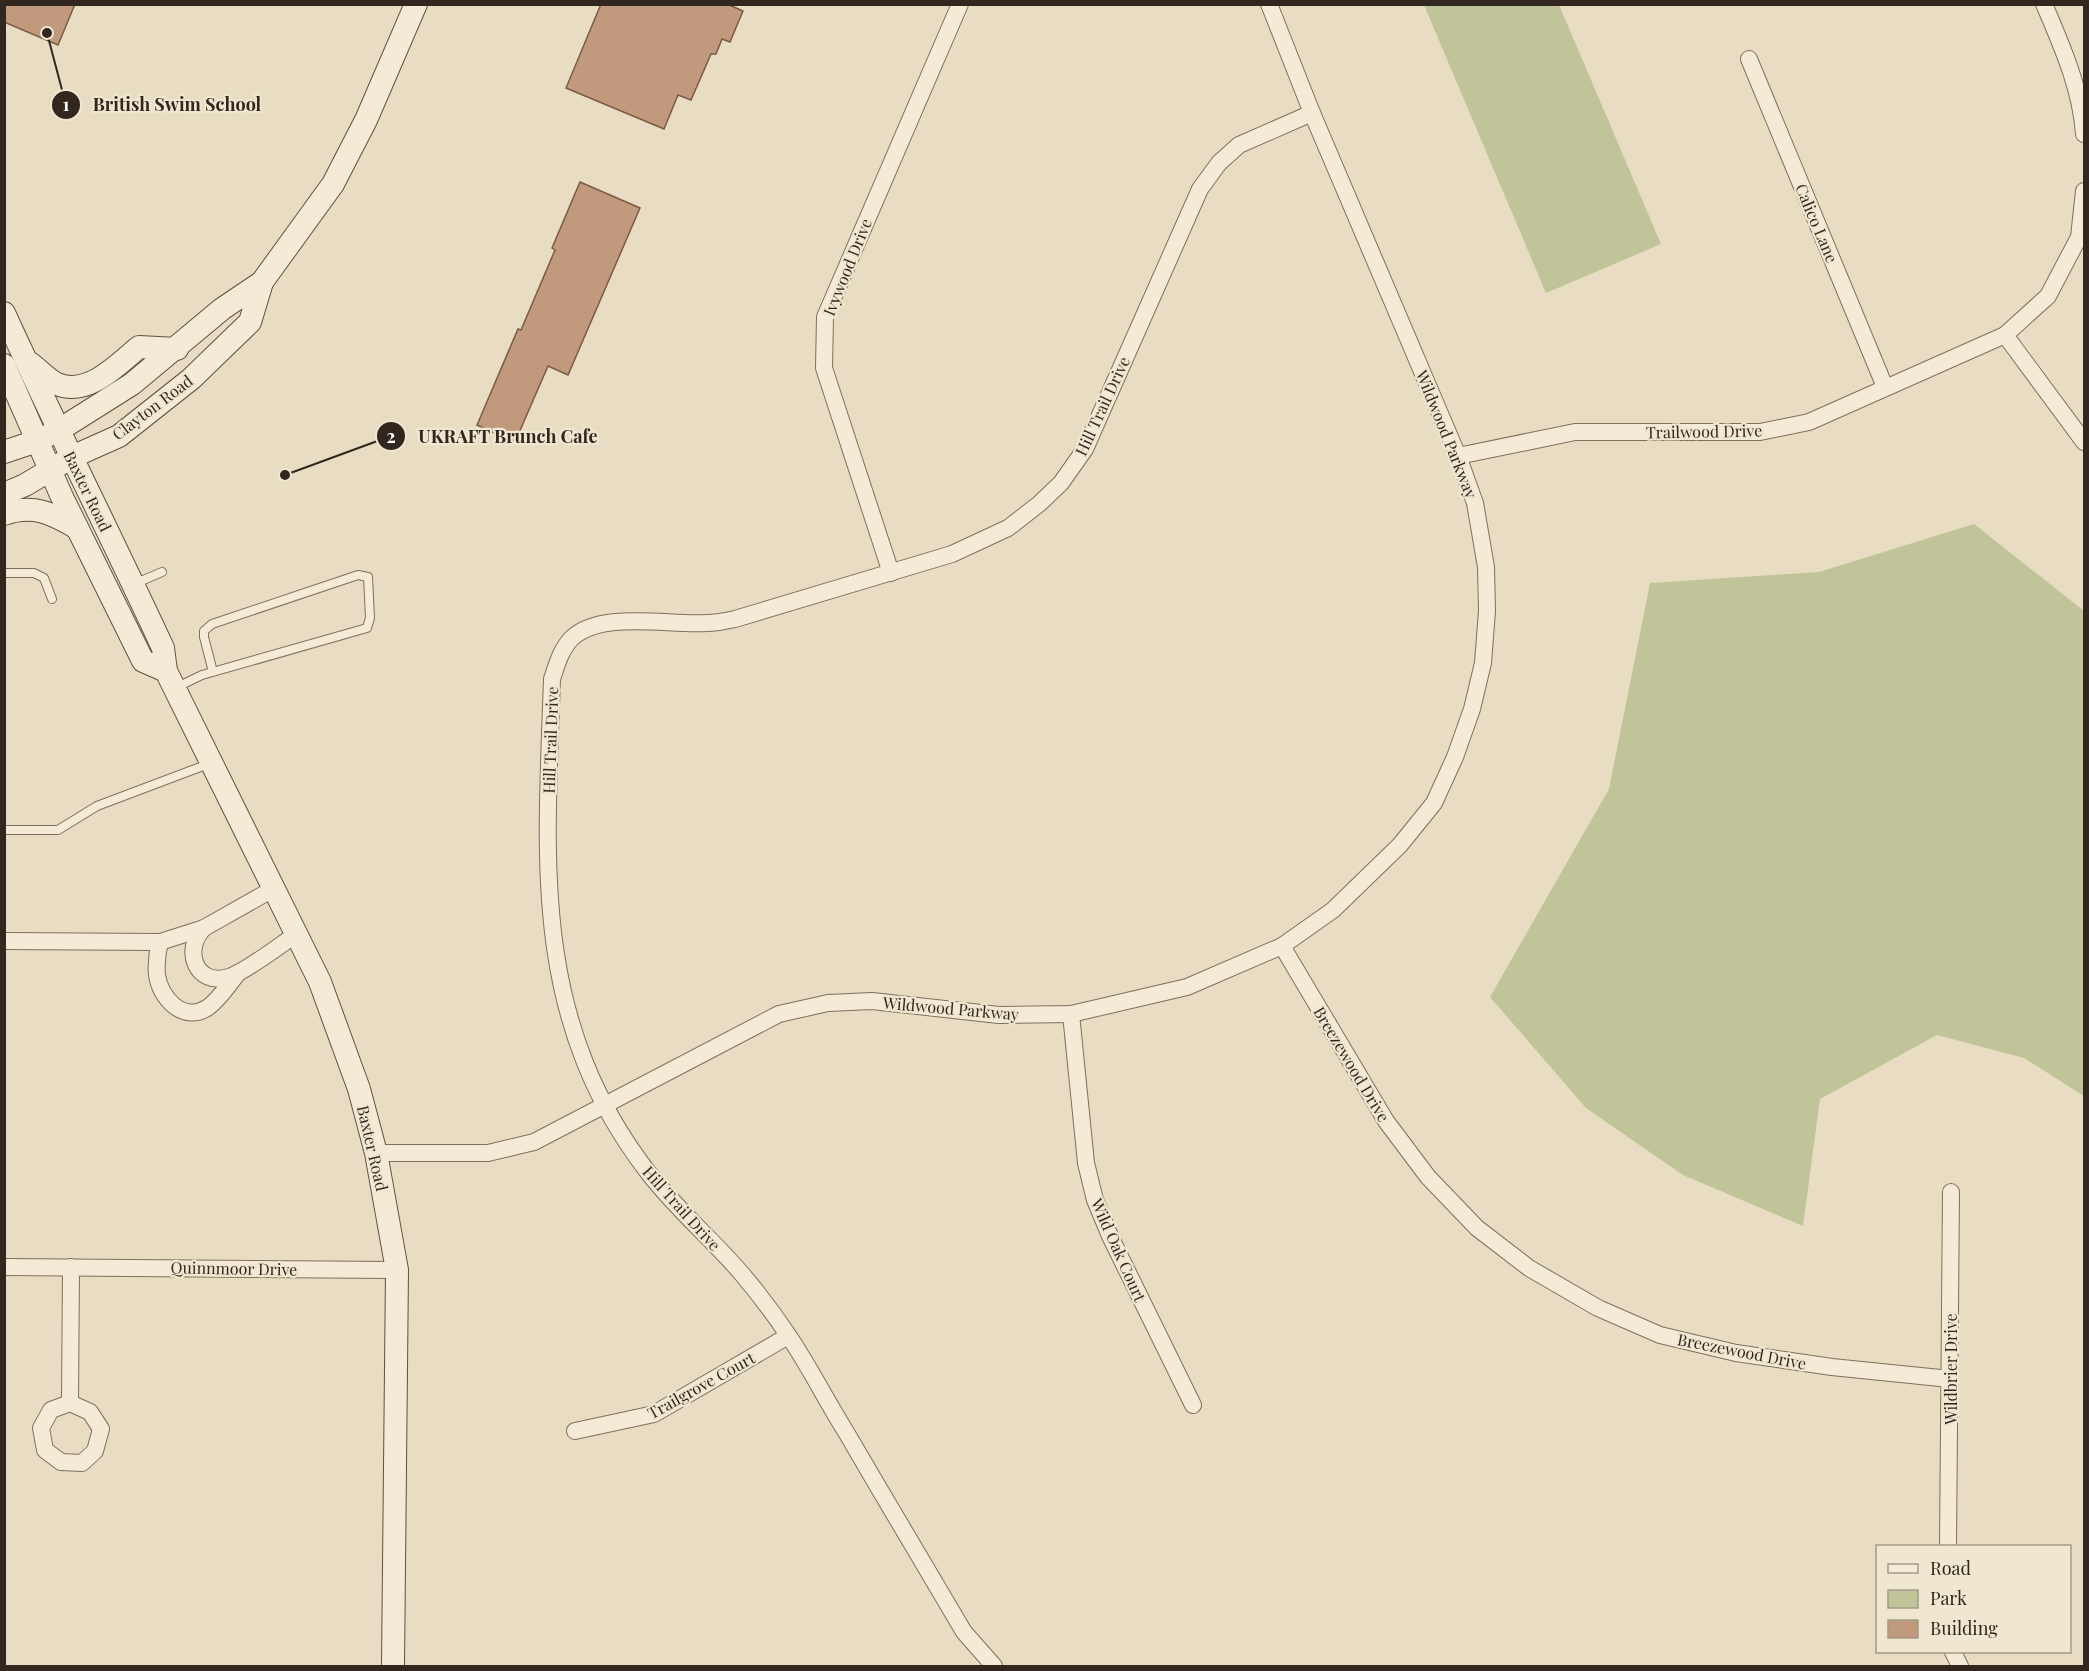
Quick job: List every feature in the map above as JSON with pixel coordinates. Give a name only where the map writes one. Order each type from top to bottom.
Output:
[{"type":"main road","name":"Clayton Road","points":[[4,494],[25,485],[72,457],[119,436],[191,379],[250,322],[262,282],[333,184],[366,120],[416,4]]},
{"type":"main road","name":"Clayton Road","points":[[4,452],[37,441],[59,430],[132,384],[177,349],[222,309],[262,282]]},
{"type":"main road","name":"Baxter Road","points":[[4,313],[37,441],[143,661],[170,680]]},
{"type":"main road","points":[[15,362],[57,384],[84,387],[111,371],[139,347],[177,349]]},
{"type":"main road","name":"Baxter Road","points":[[15,362],[59,430],[89,490],[163,648],[170,680],[320,982],[362,1098],[376,1153],[397,1270],[393,1666]]},
{"type":"main road","points":[[4,514],[21,510],[39,511],[53,514],[77,528]]},
{"type":"street","name":"Ivywood Drive","points":[[891,573],[824,368],[825,317],[960,4]]},
{"type":"street","name":"Wildwood Parkway","points":[[376,1153],[488,1153],[534,1142],[778,1014],[828,1003],[872,1001],[999,1015],[1071,1014],[1187,987],[1282,946],[1333,910],[1400,844],[1434,803],[1455,757],[1472,709],[1483,663],[1487,611],[1486,567],[1475,503],[1458,456],[1312,113],[1269,4]]},
{"type":"street","points":[[2044,4],[2063,48],[2083,111],[2085,134]]},
{"type":"street","name":"Calico Lane","points":[[1749,58],[1885,387]]},
{"type":"street","name":"Hill Trail Drive","points":[[994,1666],[964,1632],[788,1336],[743,1275],[648,1173],[620,1135],[603,1105],[580,1051],[562,993],[555,960],[549,908],[546,840],[552,679],[559,656],[573,637],[592,627],[615,622],[707,623],[735,619],[952,554],[1008,528],[1061,483],[1085,449],[1200,189],[1219,163],[1239,145],[1312,113]]},
{"type":"street","name":"Trailwood Drive","points":[[1458,456],[1575,432],[1760,432],[1809,422],[2005,335],[2048,296],[2079,237],[2085,191]]},
{"type":"street","points":[[2005,335],[2085,442]]},
{"type":"street","points":[[4,941],[160,942],[204,928],[273,889]]},
{"type":"street","points":[[204,928],[193,943],[192,953],[197,967],[204,974],[222,979],[238,973],[296,935]]},
{"type":"street","points":[[160,942],[156,958],[160,988],[176,1008],[186,1012],[205,1009],[213,1003],[238,973]]},
{"type":"street","name":"Breezewood Drive","points":[[1282,946],[1386,1121],[1428,1177],[1477,1228],[1529,1268],[1598,1308],[1660,1335],[1747,1355],[1832,1367],[1950,1379]]},
{"type":"street","name":"Wild Oak Court","points":[[1071,1014],[1086,1163],[1095,1200],[1115,1246],[1193,1404]]},
{"type":"street","name":"Wildbrier Drive","points":[[1948,1545],[1951,1192]]},
{"type":"street","name":"Quinnmoor Drive","points":[[4,1267],[397,1270]]},
{"type":"street","points":[[70,1403],[71,1267]]},
{"type":"street","name":"Trailgrove Court","points":[[575,1431],[654,1414],[788,1336]]},
{"type":"lane","points":[[133,585],[162,572]]},
{"type":"lane","points":[[4,573],[34,573],[44,578],[52,599]]},
{"type":"lane","points":[[170,680],[213,672],[367,628],[370,618],[368,577],[358,575],[212,624],[204,631],[204,637],[213,672]]},
{"type":"lane","points":[[4,830],[58,830],[98,806],[211,763]]},
{"type":"green space","points":[[1424,5],[1559,5],[1661,244],[1546,293]]},
{"type":"green space","points":[[1974,524],[2084,611],[2084,1096],[2024,1058],[1937,1035],[1820,1099],[1803,1226],[1683,1175],[1586,1108],[1490,997],[1609,789],[1650,583],[1819,572]]},
{"type":"building","points":[[4,4],[75,4],[58,45],[4,22]]},
{"type":"building","points":[[601,4],[727,4],[743,11],[730,42],[722,39],[716,54],[711,54],[691,100],[678,95],[664,129],[566,88]]},
{"type":"building","points":[[580,182],[640,208],[568,375],[548,366],[515,442],[477,425],[555,250],[552,248]]},
{"type":"place","name":"British Swim School","points":[[47,33]]},
{"type":"place","name":"UKRAFT Brunch Cafe","points":[[285,475]]}]
